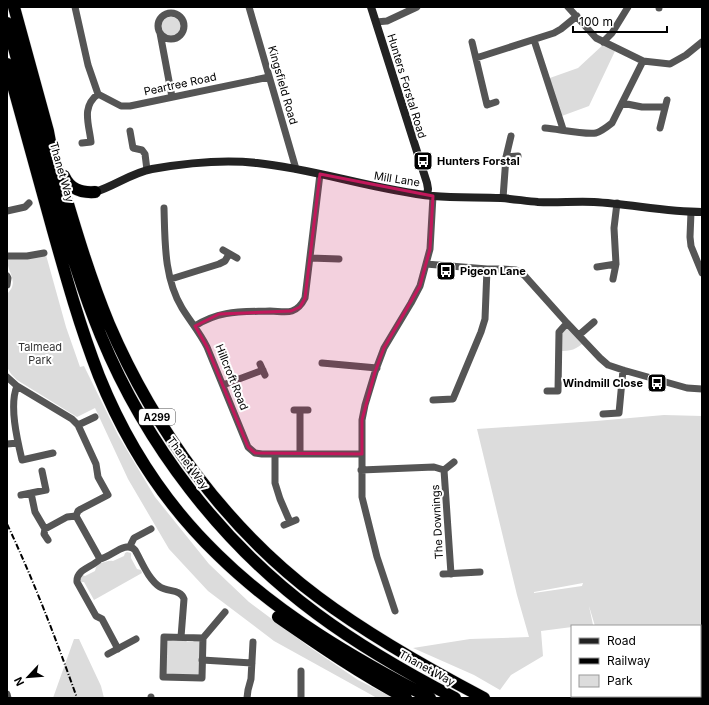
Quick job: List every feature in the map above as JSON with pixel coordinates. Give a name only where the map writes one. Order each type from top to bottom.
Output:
[{"type":"highway","name":"A299","points":[[14,7],[51,147],[97,292],[109,324],[132,373],[153,411],[178,449],[227,512],[248,535],[317,596],[389,645],[442,676],[484,698]]},
{"type":"highway","name":"Thanet Way","points":[[7,23],[80,282],[100,335],[114,366],[145,424],[184,482],[208,512],[237,544],[279,584],[318,616],[360,644],[455,698]]},
{"type":"highway","name":"A299","points":[[7,64],[72,299],[90,353],[113,408],[133,447],[152,476],[184,519],[218,556],[262,594],[299,621],[356,656],[430,698]]},
{"type":"highway","points":[[7,85],[23,124]]},
{"type":"highway","points":[[48,131],[64,177],[68,184],[80,191],[95,192]]},
{"type":"highway","points":[[70,208],[78,198],[95,192]]},
{"type":"highway","name":"A299","points":[[218,556],[224,569],[275,614],[360,673],[406,698]]},
{"type":"street","points":[[75,7],[88,65],[98,94],[91,100],[87,110],[91,142],[82,143]]},
{"type":"street","name":"Kingsfield Road","points":[[249,7],[296,170]]},
{"type":"street","name":"Hunters Forstal Road","points":[[371,7],[430,195]]},
{"type":"street","points":[[376,22],[387,21],[417,7]]},
{"type":"street","points":[[568,7],[596,38],[643,61],[670,64],[700,48]]},
{"type":"street","points":[[603,42],[612,32],[628,7]]},
{"type":"street","points":[[476,58],[558,31],[576,16]]},
{"type":"street","points":[[160,33],[172,97]]},
{"type":"street","points":[[534,40],[563,129]]},
{"type":"street","points":[[472,42],[487,105],[496,102]]},
{"type":"street","points":[[545,128],[563,129],[590,134],[597,133],[612,123],[643,61]]},
{"type":"street","name":"Peartree Road","points":[[98,94],[121,106],[130,106],[269,77]]},
{"type":"street","points":[[622,103],[642,107],[666,103],[660,128]]},
{"type":"street","points":[[130,131],[133,148],[142,150],[145,154],[147,170]]},
{"type":"street","points":[[503,198],[506,157],[511,136]]},
{"type":"street","points":[[506,157],[518,156]]},
{"type":"street","name":"Mill Lane","points":[[95,192],[118,183],[133,174],[147,170],[208,162],[256,163],[320,174],[365,185],[430,195],[503,198],[539,202],[589,202],[702,212]]},
{"type":"street","points":[[195,326],[219,314],[292,311],[300,307],[306,298],[320,174]]},
{"type":"street","points":[[394,611],[381,572],[362,496],[362,420],[365,406],[384,348],[420,286],[430,249],[432,232],[430,195]]},
{"type":"street","points":[[7,211],[25,207],[29,203]]},
{"type":"street","points":[[614,279],[616,264],[614,228],[617,204]]},
{"type":"street","name":"Hillcroft Road","points":[[164,208],[165,253],[174,293],[182,309],[208,347],[248,447],[255,453],[362,454]]},
{"type":"street","points":[[691,212],[691,246],[702,273]]},
{"type":"street","points":[[223,250],[237,258]]},
{"type":"street","points":[[7,256],[27,256],[44,253]]},
{"type":"street","points":[[171,279],[219,264],[225,261],[230,254]]},
{"type":"street","points":[[310,258],[338,259]]},
{"type":"street","points":[[426,264],[516,270],[524,275],[567,323],[608,365],[687,388],[702,389]]},
{"type":"street","points":[[597,267],[616,264]]},
{"type":"street","points":[[433,400],[453,398],[481,332],[485,319],[487,269]]},
{"type":"street","points":[[7,276],[7,286]]},
{"type":"street","points":[[580,335],[594,322]]},
{"type":"street","points":[[547,392],[558,391],[559,332],[567,323]]},
{"type":"street","points":[[322,363],[377,368]]},
{"type":"street","points":[[223,385],[263,370]]},
{"type":"street","points":[[603,414],[619,413],[623,370]]},
{"type":"street","points":[[7,379],[72,419],[78,425],[96,464],[98,477],[108,495],[78,511],[76,516]]},
{"type":"street","points":[[17,386],[14,393],[13,405],[18,443],[22,460],[53,453]]},
{"type":"street","points":[[300,454],[301,410]]},
{"type":"street","points":[[78,425],[95,417]]},
{"type":"street","points":[[7,444],[18,443]]},
{"type":"street","points":[[275,454],[275,483],[290,522]]},
{"type":"street","points":[[21,495],[46,490],[39,456]]},
{"type":"street","name":"The Downings","points":[[444,470],[454,462]]},
{"type":"street","name":"The Downings","points":[[361,470],[434,467],[444,470]]},
{"type":"street","name":"The Downings","points":[[444,470],[447,574],[480,572]]},
{"type":"street","points":[[31,493],[35,512],[45,529],[44,534],[48,540]]},
{"type":"street","points":[[45,529],[66,517],[76,516]]},
{"type":"street","points":[[76,516],[100,558]]},
{"type":"street","points":[[130,546],[134,538],[151,529]]},
{"type":"street","points":[[118,649],[102,619],[96,616],[76,579],[79,573],[97,562],[100,558],[108,556],[126,546],[130,546],[136,550],[152,579],[158,586],[168,591],[178,592],[183,596],[181,638]]},
{"type":"street","points":[[203,638],[164,637],[163,677],[202,678],[203,638],[225,612]]},
{"type":"street","points":[[108,654],[136,639]]},
{"type":"street","points":[[247,698],[251,679],[253,642]]},
{"type":"street","points":[[202,660],[252,663]]},
{"type":"street","points":[[301,671],[301,698]]},
{"type":"street","points":[[7,694],[8,698]]},
{"type":"highlighted area","points":[[320,174],[433,196],[430,249],[420,286],[384,348],[375,372],[362,420],[362,454],[255,453],[248,447],[207,347],[195,326],[219,314],[291,311],[300,307],[305,298]]},
{"type":"green space","points":[[171,13],[180,17],[184,26],[180,35],[171,39],[162,35],[158,26],[162,17]]},
{"type":"green space","points":[[605,43],[616,49],[589,106],[559,117],[547,79],[578,68]]},
{"type":"green space","name":"Talmead Park","points":[[46,255],[66,327],[80,367],[84,366],[118,435],[155,497],[209,564],[249,602],[308,646],[358,680],[394,698],[377,698],[274,641],[208,591],[169,549],[128,479],[95,408],[77,417],[17,380],[11,374],[7,367],[7,294],[11,290],[13,281],[7,259]]},
{"type":"green space","points":[[567,323],[585,341],[573,349],[559,351],[559,332]]},
{"type":"green space","points":[[664,415],[702,416],[702,698],[658,697],[701,697],[701,625],[595,625],[589,606],[593,625],[571,625],[571,627],[541,631],[543,656],[511,675],[500,690],[474,675],[413,648],[470,639],[529,637],[517,595],[477,429]],"holes":[[[583,583],[582,586],[534,592]]]},
{"type":"green space","points":[[127,552],[131,553],[131,558],[137,569],[141,570],[142,573],[94,600],[84,582],[81,582],[80,579],[82,575],[85,576],[95,571],[96,567],[100,563],[113,561],[124,556]]},
{"type":"green space","points":[[164,637],[169,637],[172,641],[177,641],[180,637],[184,638],[187,642],[193,642],[196,638],[203,638],[201,678],[163,677]]},
{"type":"green space","points":[[74,639],[79,639],[101,686],[104,698],[53,698]]},
{"type":"railway","points":[[7,524],[44,610],[77,698]]},
{"type":"place","name":"Hunters Forstal","points":[[423,161]]},
{"type":"place","name":"Pigeon Lane","points":[[446,271]]},
{"type":"place","name":"Windmill Close","points":[[657,383]]}]
